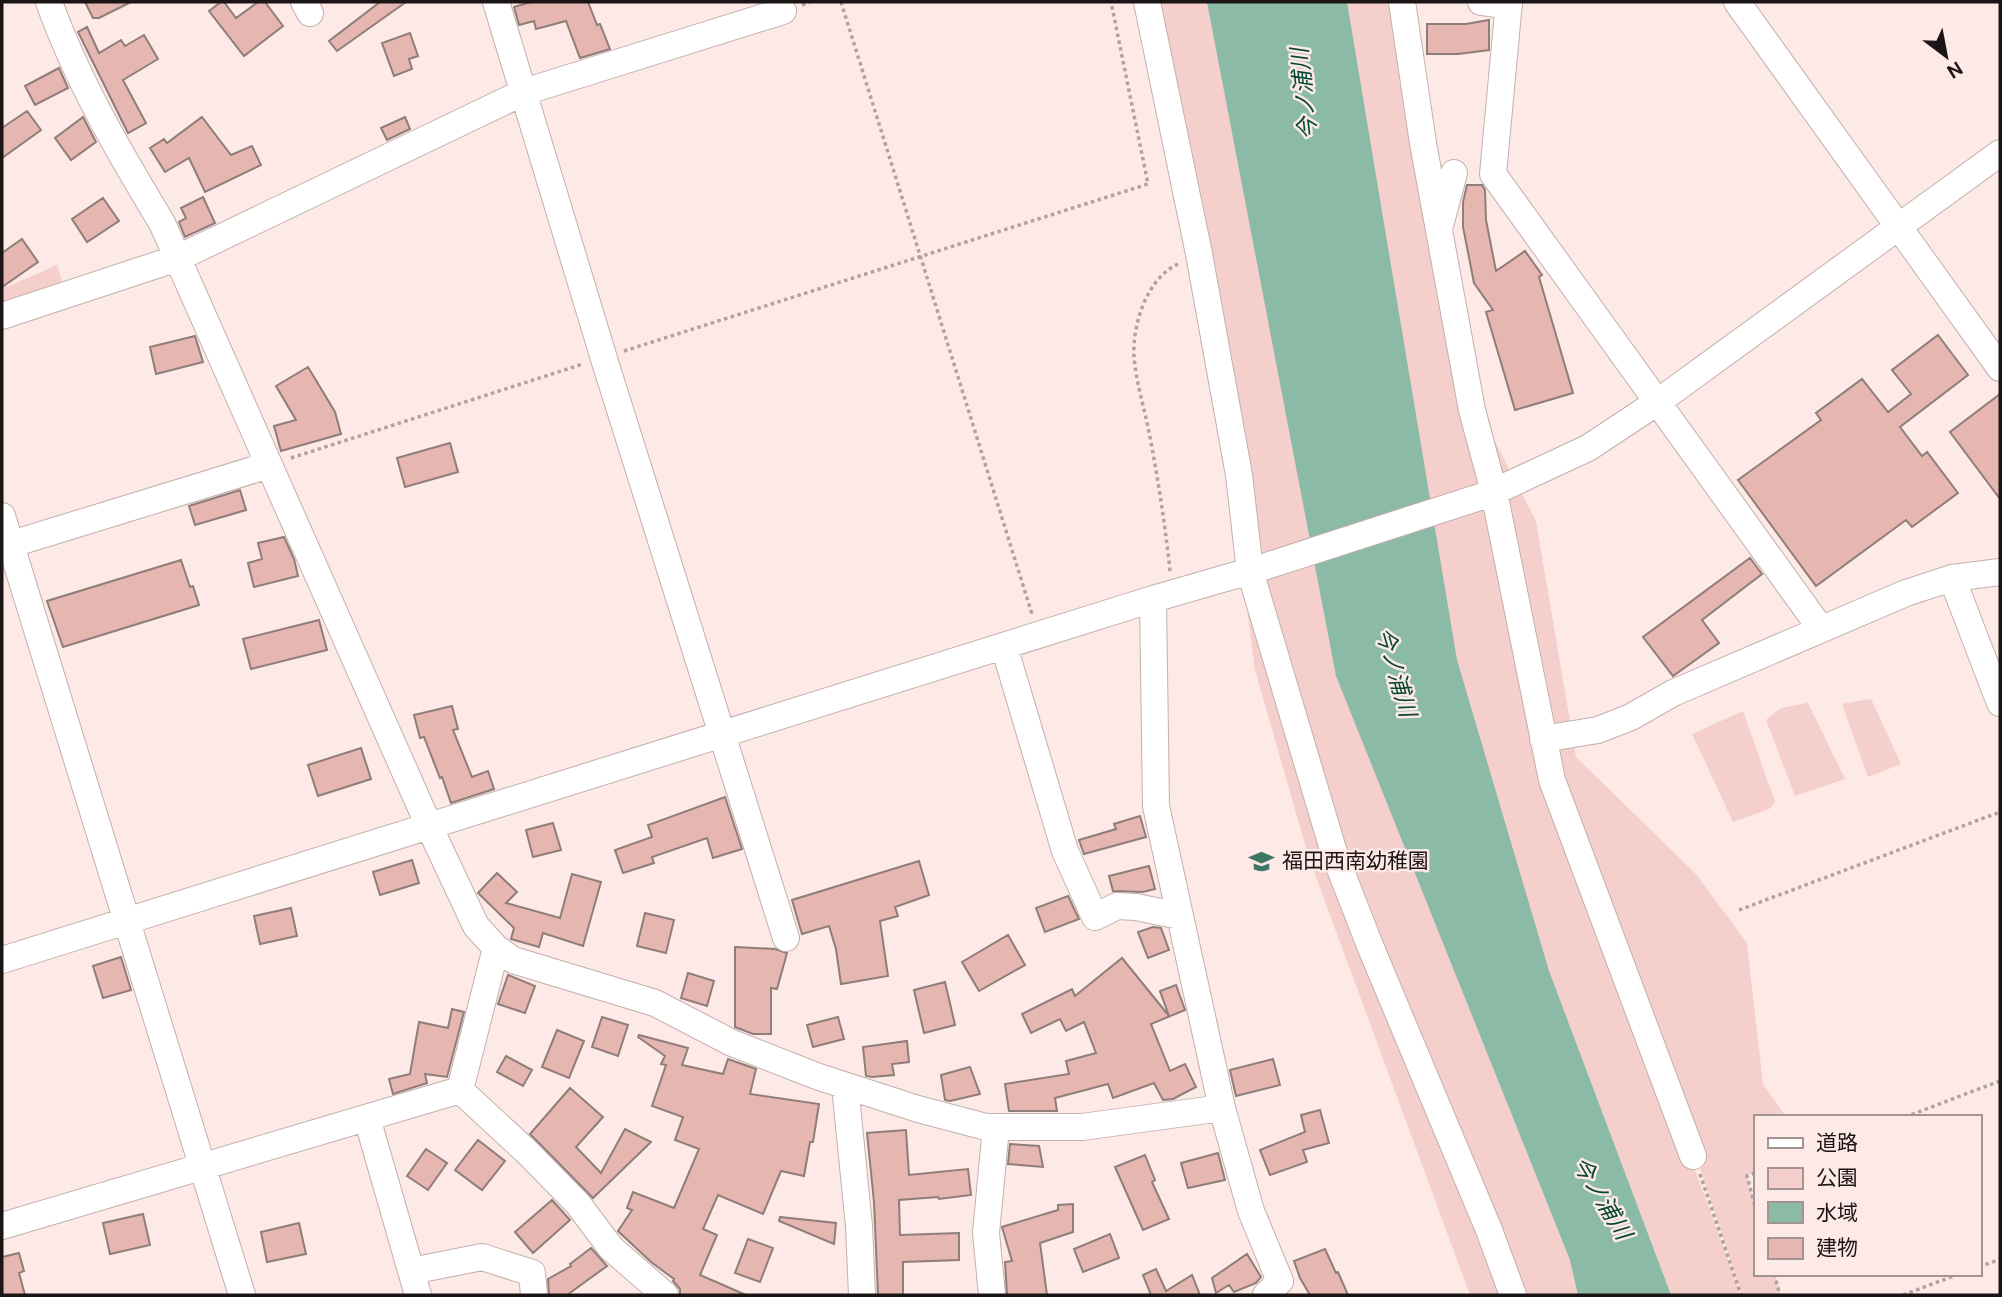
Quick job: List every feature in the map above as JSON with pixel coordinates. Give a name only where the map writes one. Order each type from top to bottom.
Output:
[{"type":"street","points":[[49,2],[63,42],[112,141],[162,223],[429,826],[476,926],[496,947],[513,960],[655,1003],[732,1043],[845,1086],[918,1110],[986,1127],[1082,1127],[1222,1108]]},
{"type":"street","points":[[496,2],[786,939]]},
{"type":"street","points":[[1147,2],[1199,254],[1239,475],[1253,570],[1335,856],[1489,1230],[1513,1295]]},
{"type":"street","points":[[1402,2],[1472,410],[1552,779],[1693,1156]]},
{"type":"street","points":[[1481,2],[1509,4],[1493,174],[1821,629]]},
{"type":"street","points":[[1737,2],[2000,368]]},
{"type":"street","points":[[2,316],[178,258],[524,92],[783,11]]},
{"type":"street","points":[[2,960],[1253,570],[1491,493],[1588,448],[1659,401],[2000,153]]},
{"type":"street","points":[[1439,229],[1454,173]]},
{"type":"street","points":[[6,545],[269,465]]},
{"type":"street","points":[[2,516],[6,545],[127,920],[242,1295]]},
{"type":"street","points":[[1543,739],[1598,730],[1631,717],[1673,693],[1906,593],[1952,578],[2000,572]]},
{"type":"street","points":[[1952,578],[2000,703]]},
{"type":"street","points":[[1163,596],[1156,806],[1222,1108],[1251,1210],[1278,1291]]},
{"type":"street","points":[[1004,646],[1065,851],[1095,917],[1117,906],[1180,916]]},
{"type":"street","points":[[460,1090],[496,947]]},
{"type":"street","points":[[845,1086],[859,1226],[862,1295]]},
{"type":"street","points":[[2,1226],[460,1090]]},
{"type":"street","points":[[460,1090],[561,1187],[611,1248],[665,1295]]},
{"type":"street","points":[[367,1118],[414,1283],[482,1258],[532,1273],[534,1295]]},
{"type":"street","points":[[992,1295],[986,1233],[996,1127]]},
{"type":"path","points":[[841,2],[1039,635]]},
{"type":"path","points":[[269,465],[1149,184],[1111,2]]},
{"type":"path","points":[[1163,596],[1164,511],[1134,356],[1138,321],[1150,291],[1170,268],[1199,254]]},
{"type":"path","points":[[1739,910],[2000,812]]},
{"type":"path","points":[[1910,1115],[2000,1081]]},
{"type":"path","points":[[1693,1156],[1741,1295]]},
{"type":"path","points":[[1754,1173],[1747,1176],[1754,1202]]},
{"type":"path","points":[[1981,1265],[2000,1259]]},
{"type":"path","points":[[1775,1276],[1780,1295]]},
{"type":"path","points":[[1903,1295],[1954,1276]]},
{"type":"green space","points":[[1161,2],[1406,2],[1469,391],[1536,521],[1576,757],[1695,873],[1747,943],[1763,1084],[1785,1115],[1754,1115],[1754,1172],[1747,1176],[1754,1202],[1754,1276],[1776,1276],[1781,1295],[1742,1295],[1695,1152],[1688,1151],[1741,1295],[1470,1295],[1309,858],[1255,670],[1209,313]]},
{"type":"green space","points":[[57,265],[67,295],[2,316],[2,284],[7,287]]},
{"type":"green space","points":[[1871,699],[1901,764],[1868,777],[1842,704]]},
{"type":"green space","points":[[1808,703],[1845,779],[1795,796],[1766,720],[1781,708]]},
{"type":"green space","points":[[1743,711],[1775,802],[1769,809],[1733,822],[1692,734]]},
{"type":"water","name":"今ノ浦川","points":[[1207,2],[1347,2],[1457,660],[1549,971],[1671,1295],[1578,1295],[1570,1260],[1336,676]]},
{"type":"building","points":[[85,2],[131,2],[99,18],[93,18]]},
{"type":"building","points":[[224,2],[236,18],[258,2],[265,2],[283,26],[244,56],[209,11]]},
{"type":"building","points":[[380,2],[406,2],[337,51],[329,41]]},
{"type":"building","points":[[531,2],[588,2],[610,49],[580,58],[566,21],[536,29],[534,21],[519,25],[514,7]]},
{"type":"building","points":[[1489,20],[1489,50],[1427,54],[1427,24],[1466,24]]},
{"type":"building","points":[[87,27],[99,53],[121,40],[125,46],[144,35],[158,59],[123,80],[146,123],[128,133],[78,32]]},
{"type":"building","points":[[410,33],[418,56],[409,59],[412,69],[394,76],[382,43]]},
{"type":"building","points":[[59,68],[68,88],[35,105],[25,86]]},
{"type":"building","points":[[27,111],[41,130],[2,158],[2,128]]},
{"type":"building","points":[[83,117],[96,142],[71,160],[55,138]]},
{"type":"building","points":[[202,117],[231,155],[252,146],[261,165],[205,192],[189,158],[165,172],[150,148],[164,139],[167,143]]},
{"type":"building","points":[[405,117],[410,129],[387,140],[381,128]]},
{"type":"building","points":[[1467,185],[1482,185],[1485,190],[1486,220],[1496,271],[1525,251],[1542,275],[1539,277],[1573,393],[1515,410],[1486,312],[1493,310],[1474,283],[1463,227],[1463,202]]},
{"type":"building","points":[[203,197],[215,223],[185,237],[179,222],[186,218],[181,208]]},
{"type":"building","points":[[103,198],[119,221],[87,242],[72,219]]},
{"type":"building","points":[[22,239],[38,262],[2,287],[2,253]]},
{"type":"building","points":[[1938,335],[1968,375],[1900,427],[1922,456],[1927,452],[1958,493],[1912,527],[1906,520],[1816,586],[1738,480],[1821,420],[1816,413],[1862,379],[1888,412],[1911,394],[1892,370]]},
{"type":"building","points":[[195,336],[203,362],[156,374],[150,347]]},
{"type":"building","points":[[308,367],[335,412],[341,434],[281,451],[274,426],[296,420],[276,386]]},
{"type":"building","points":[[2000,394],[2000,499],[1950,432]]},
{"type":"building","points":[[450,443],[458,472],[405,487],[397,458]]},
{"type":"building","points":[[240,490],[246,510],[195,525],[189,506]]},
{"type":"building","points":[[284,537],[298,576],[254,587],[248,563],[262,559],[258,543]]},
{"type":"building","points":[[1750,558],[1762,574],[1702,620],[1719,643],[1673,676],[1643,637]]},
{"type":"building","points":[[181,560],[199,605],[63,647],[47,601]]},
{"type":"building","points":[[319,620],[327,650],[251,669],[243,639]]},
{"type":"building","points":[[452,706],[458,729],[453,730],[472,777],[488,771],[494,789],[451,803],[424,737],[420,738],[414,715]]},
{"type":"building","points":[[361,748],[371,779],[318,796],[308,765]]},
{"type":"building","points":[[725,797],[742,849],[713,858],[707,838],[652,857],[654,863],[623,873],[615,850],[652,837],[648,825]]},
{"type":"building","points":[[1140,816],[1146,837],[1084,854],[1079,840],[1116,829],[1114,824]]},
{"type":"building","points":[[553,823],[561,850],[533,857],[526,830]]},
{"type":"building","points":[[412,860],[419,883],[380,895],[373,872]]},
{"type":"building","points":[[919,861],[929,895],[895,907],[898,916],[880,921],[888,976],[841,984],[836,949],[829,926],[802,934],[792,900]]},
{"type":"building","points":[[1149,866],[1155,889],[1143,892],[1113,891],[1109,876]]},
{"type":"building","points":[[497,873],[517,892],[506,903],[560,918],[572,874],[601,882],[583,946],[543,933],[539,947],[511,939],[514,928],[478,893]]},
{"type":"building","points":[[1068,896],[1079,919],[1045,932],[1036,908]]},
{"type":"building","points":[[291,908],[297,936],[260,944],[254,916]]},
{"type":"building","points":[[645,913],[674,920],[666,953],[637,946]]},
{"type":"building","points":[[1153,927],[1161,928],[1169,950],[1148,958],[1138,932]]},
{"type":"building","points":[[1008,935],[1025,965],[979,991],[962,962]]},
{"type":"building","points":[[735,947],[775,949],[787,953],[777,989],[771,988],[771,1034],[753,1034],[735,1027]]},
{"type":"building","points":[[121,957],[131,990],[103,998],[93,966]]},
{"type":"building","points":[[1122,958],[1169,1016],[1160,991],[1176,985],[1185,1010],[1151,1024],[1170,1071],[1185,1064],[1196,1087],[1173,1099],[1163,1100],[1154,1083],[1113,1098],[1108,1084],[1055,1098],[1057,1111],[1009,1111],[1005,1084],[1069,1074],[1066,1061],[1096,1053],[1084,1022],[1066,1031],[1060,1019],[1031,1033],[1022,1014],[1072,989],[1075,996]]},
{"type":"building","points":[[688,973],[714,981],[707,1006],[681,998]]},
{"type":"building","points":[[508,975],[535,986],[525,1013],[498,1004]]},
{"type":"building","points":[[945,982],[955,1025],[924,1033],[914,990]]},
{"type":"building","points":[[452,1009],[464,1012],[447,1077],[425,1074],[427,1083],[393,1094],[389,1079],[410,1074],[419,1022],[448,1028]]},
{"type":"building","points":[[602,1017],[628,1025],[618,1056],[592,1047]]},
{"type":"building","points":[[838,1017],[844,1039],[813,1047],[807,1025]]},
{"type":"building","points":[[557,1030],[584,1041],[569,1078],[542,1067]]},
{"type":"building","points":[[639,1035],[688,1048],[682,1065],[723,1074],[728,1059],[756,1069],[750,1094],[819,1104],[804,1176],[781,1171],[763,1214],[718,1195],[703,1229],[717,1235],[700,1275],[746,1295],[680,1295],[680,1289],[674,1279],[618,1231],[632,1210],[627,1208],[633,1192],[674,1208],[699,1149],[675,1140],[683,1117],[652,1106],[666,1065],[661,1064],[665,1056],[638,1037]]},
{"type":"building","points":[[907,1041],[909,1062],[892,1064],[894,1075],[866,1076],[863,1047]]},
{"type":"building","points":[[506,1056],[532,1070],[523,1086],[497,1072]]},
{"type":"building","points":[[1273,1059],[1280,1085],[1236,1096],[1230,1070]]},
{"type":"building","points":[[970,1067],[980,1094],[945,1100],[941,1075]]},
{"type":"building","points":[[570,1088],[603,1117],[576,1147],[601,1173],[625,1129],[651,1142],[593,1198],[530,1134]]},
{"type":"building","points":[[1320,1110],[1329,1143],[1303,1150],[1307,1162],[1270,1175],[1260,1150],[1305,1132],[1301,1115]]},
{"type":"building","points":[[906,1130],[909,1175],[968,1169],[971,1195],[899,1200],[900,1235],[959,1233],[959,1260],[903,1262],[903,1295],[878,1295],[874,1202],[867,1133]]},
{"type":"building","points":[[478,1140],[505,1161],[482,1190],[455,1170]]},
{"type":"building","points":[[1010,1144],[1039,1146],[1043,1167],[1008,1164]]},
{"type":"building","points":[[426,1149],[447,1163],[428,1190],[407,1176]]},
{"type":"building","points":[[1218,1153],[1225,1180],[1188,1188],[1181,1163]]},
{"type":"building","points":[[1145,1155],[1155,1180],[1152,1182],[1169,1219],[1143,1230],[1115,1167]]},
{"type":"building","points":[[552,1200],[570,1220],[533,1253],[515,1232]]},
{"type":"building","points":[[1073,1204],[1073,1232],[1040,1243],[1047,1295],[1007,1295],[1005,1262],[1012,1261],[1002,1227],[1058,1210],[1058,1205]]},
{"type":"building","points":[[143,1214],[150,1245],[110,1254],[103,1223]]},
{"type":"building","points":[[780,1217],[836,1223],[834,1244],[779,1221]]},
{"type":"building","points":[[299,1223],[306,1254],[267,1262],[261,1232]]},
{"type":"building","points":[[1110,1234],[1119,1258],[1083,1272],[1074,1249]]},
{"type":"building","points":[[748,1239],[773,1248],[760,1282],[735,1273]]},
{"type":"building","points":[[591,1248],[607,1266],[567,1295],[549,1295],[548,1279],[571,1266],[570,1264]]},
{"type":"building","points":[[1325,1249],[1348,1295],[1310,1295],[1300,1278],[1294,1261]]},
{"type":"building","points":[[19,1253],[24,1271],[19,1273],[25,1295],[2,1295],[2,1257]]},
{"type":"building","points":[[1247,1254],[1261,1277],[1256,1283],[1234,1292],[1229,1285],[1216,1293],[1212,1278]]},
{"type":"building","points":[[1156,1269],[1166,1291],[1192,1275],[1200,1295],[1151,1295],[1143,1275]]},
{"type":"place","name":"福田西南幼稚園","points":[[1262,861]]}]
